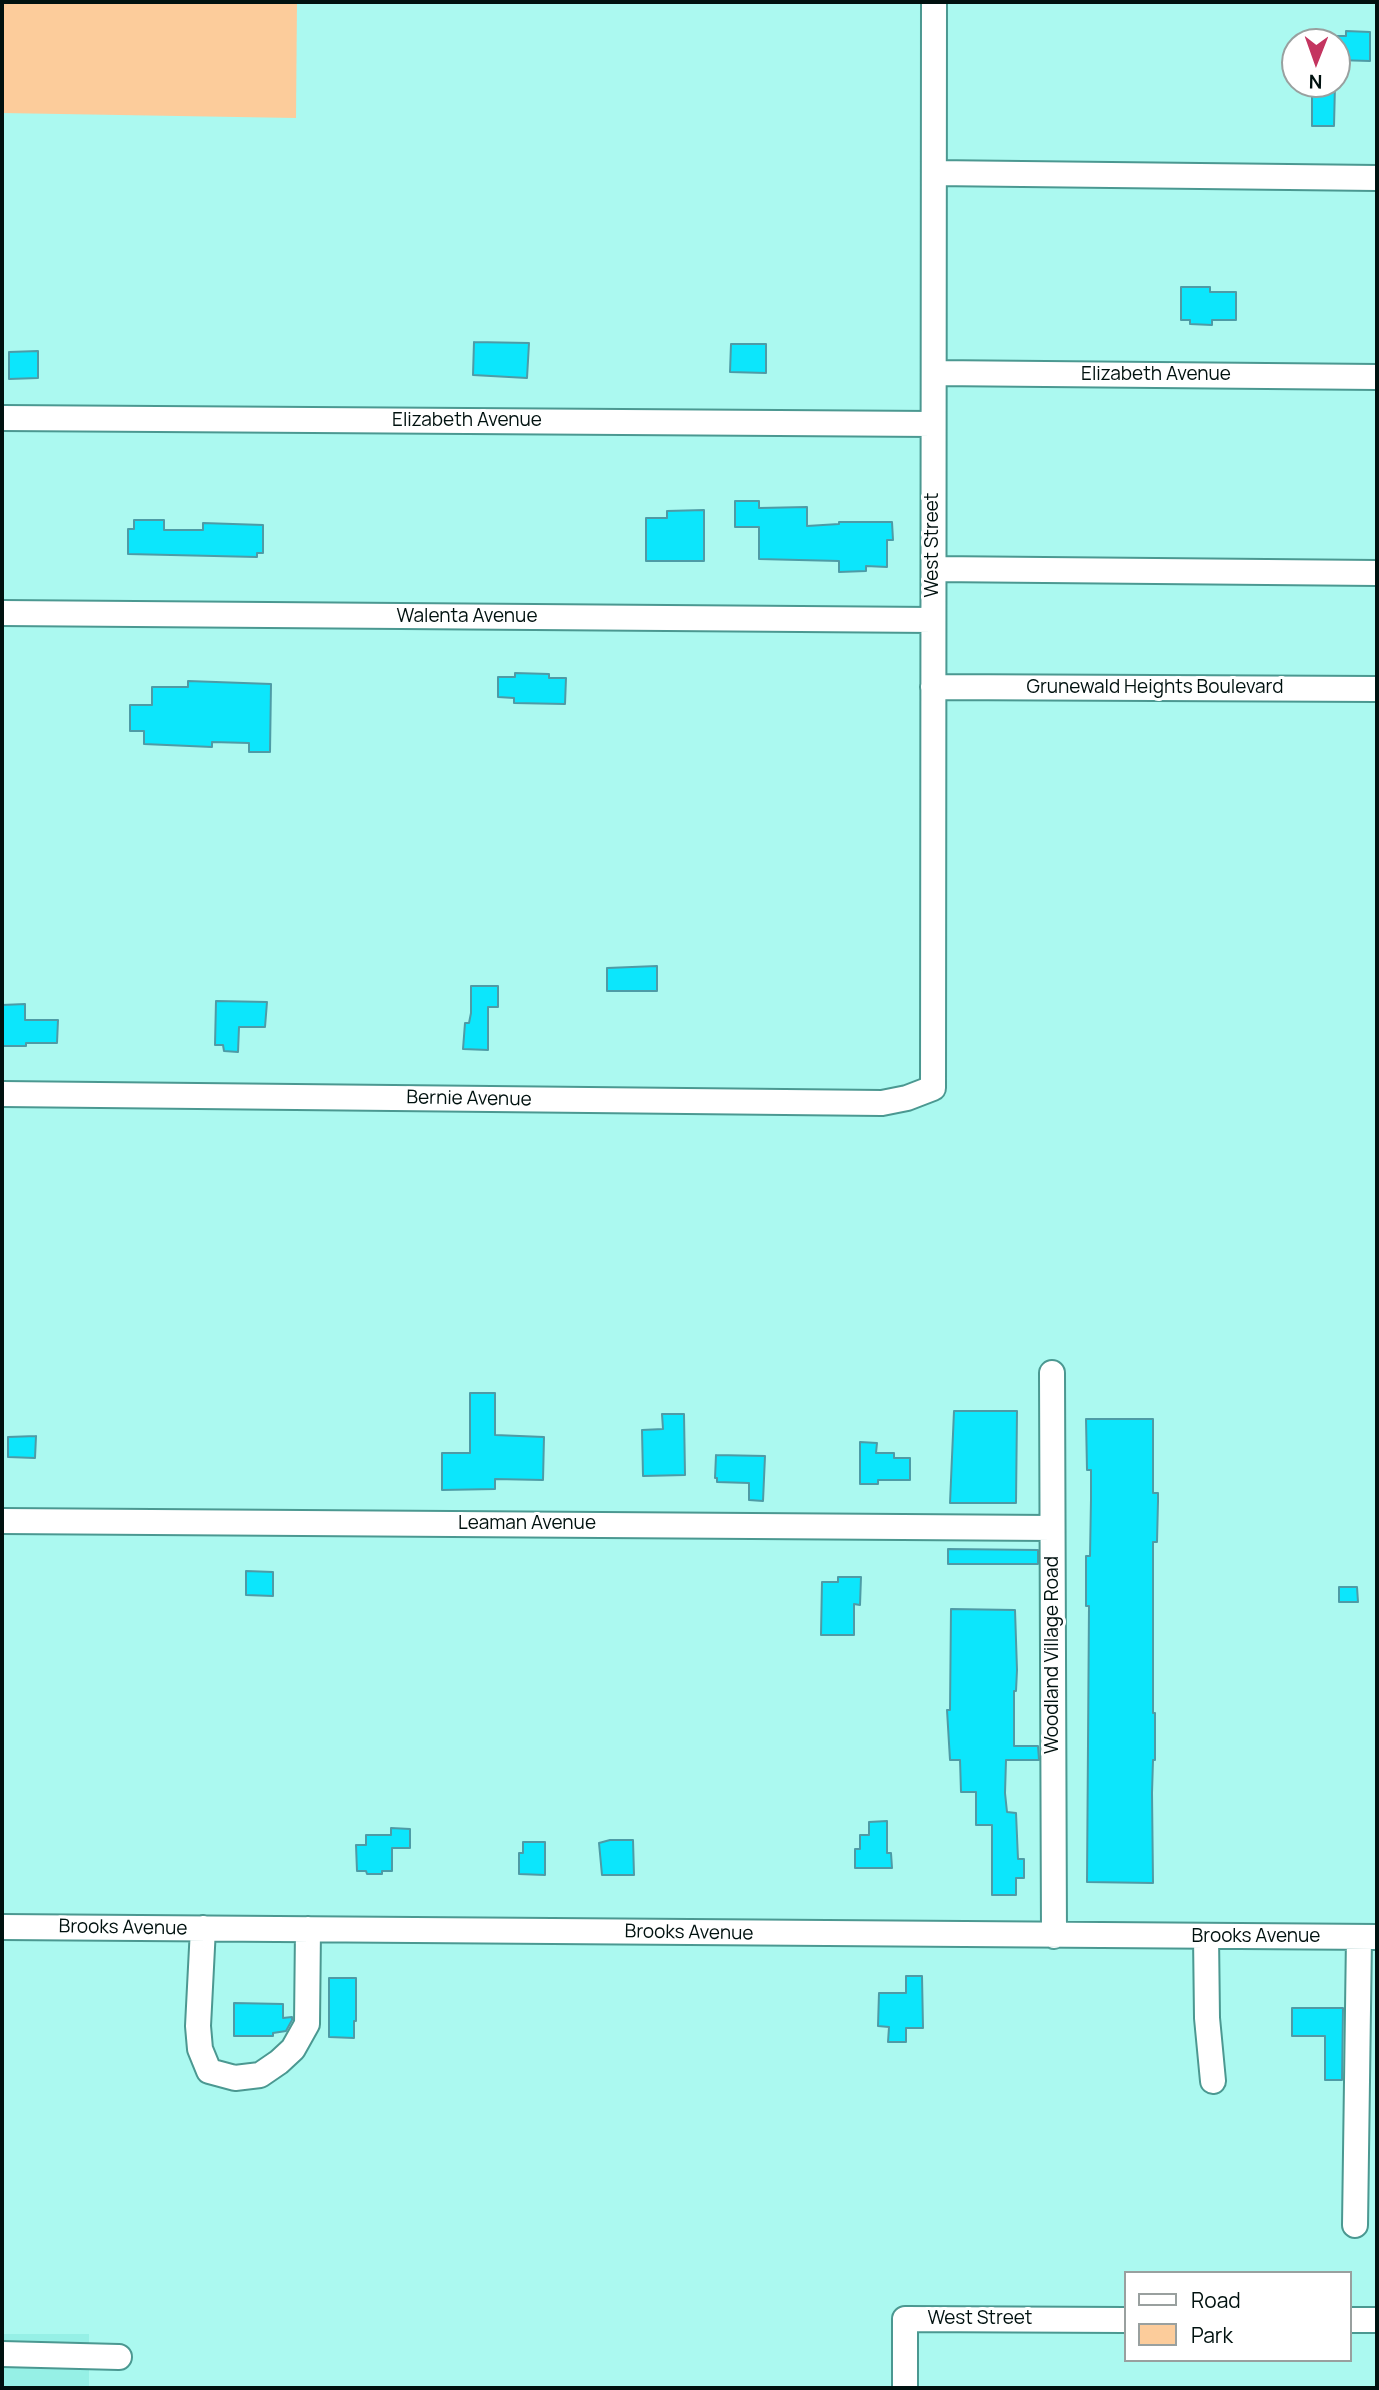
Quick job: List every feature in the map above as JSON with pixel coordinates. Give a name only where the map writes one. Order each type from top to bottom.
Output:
[{"type":"street","name":"West Street","points":[[933,1088],[934,2]]},
{"type":"street","points":[[934,173],[1377,178]]},
{"type":"street","name":"Elizabeth Avenue","points":[[934,373],[1377,377]]},
{"type":"street","name":"Elizabeth Avenue","points":[[2,418],[933,424]]},
{"type":"street","points":[[934,569],[1377,573]]},
{"type":"street","name":"Walenta Avenue","points":[[2,613],[933,620]]},
{"type":"street","name":"Grunewald Heights Boulevard","points":[[933,687],[1377,690]]},
{"type":"street","name":"Bernie Avenue","points":[[2,1094],[882,1102],[907,1098],[933,1088]]},
{"type":"street","name":"Woodland Village Road","points":[[1052,1373],[1054,1936]]},
{"type":"street","name":"Leaman Avenue","points":[[2,1521],[1052,1528]]},
{"type":"street","name":"Brooks Avenue","points":[[2,1927],[1368,1937]]},
{"type":"street","points":[[203,1928],[198,2026],[200,2049],[209,2071],[236,2078],[260,2075],[279,2062],[293,2049],[307,2024],[308,1929]]},
{"type":"street","points":[[1206,1936],[1207,2018],[1213,2081]]},
{"type":"street","points":[[1355,2225],[1368,1937]]},
{"type":"street","name":"West Street","points":[[905,2388],[905,2319],[1124,2320]]},
{"type":"street","points":[[1351,2320],[1377,2320]]},
{"type":"street","points":[[2,2354],[119,2357]]},
{"type":"shaded area","points":[[2,2334],[89,2334],[89,2388],[2,2388]]},
{"type":"green space","points":[[2,2],[297,2],[296,118],[2,113]]},
{"type":"building","points":[[1351,31],[1370,32],[1370,61],[1351,60]]},
{"type":"building","points":[[1312,98],[1335,98],[1334,126],[1312,126]]},
{"type":"building","points":[[1181,287],[1210,287],[1210,292],[1236,292],[1236,320],[1212,320],[1212,325],[1190,324],[1190,320],[1181,320]]},
{"type":"building","points":[[474,342],[529,343],[527,378],[473,375]]},
{"type":"building","points":[[731,344],[766,344],[766,373],[730,372]]},
{"type":"building","points":[[38,351],[38,378],[9,379],[9,352]]},
{"type":"building","points":[[735,501],[759,501],[759,508],[807,507],[807,526],[839,522],[892,522],[893,540],[887,540],[887,567],[866,566],[866,571],[839,572],[839,561],[759,559],[759,527],[735,527]]},
{"type":"building","points":[[704,510],[704,561],[646,561],[646,518],[667,518],[667,511]]},
{"type":"building","points":[[134,520],[164,520],[164,530],[203,530],[203,523],[263,525],[263,553],[257,553],[257,557],[128,554],[128,529],[134,529]]},
{"type":"building","points":[[515,673],[549,674],[549,678],[566,678],[565,704],[514,703],[514,698],[498,697],[498,677],[515,677]]},
{"type":"building","points":[[188,681],[271,684],[270,752],[249,752],[249,743],[212,742],[212,747],[144,744],[144,731],[130,731],[130,705],[152,705],[152,687],[188,687]]},
{"type":"building","points":[[657,966],[657,991],[607,991],[607,968]]},
{"type":"building","points":[[471,986],[498,986],[498,1007],[488,1007],[488,1050],[463,1049],[465,1023],[469,1023],[471,1013]]},
{"type":"building","points":[[216,1001],[267,1002],[265,1027],[239,1027],[238,1052],[224,1051],[223,1045],[215,1045]]},
{"type":"building","points":[[25,1004],[25,1020],[58,1020],[57,1043],[2,1046],[2,1005]]},
{"type":"building","points":[[470,1393],[495,1393],[495,1435],[544,1437],[543,1480],[495,1479],[495,1489],[442,1490],[442,1453],[470,1453]]},
{"type":"building","points":[[954,1411],[1017,1411],[1016,1503],[950,1503]]},
{"type":"building","points":[[662,1414],[684,1414],[685,1475],[643,1476],[642,1430],[663,1429]]},
{"type":"building","points":[[1086,1419],[1153,1419],[1153,1493],[1158,1493],[1158,1501],[1157,1542],[1153,1542],[1153,1883],[1087,1882],[1089,1606],[1086,1606],[1086,1556],[1090,1556],[1091,1470],[1087,1470]]},
{"type":"building","points":[[36,1436],[35,1458],[8,1457],[8,1437]]},
{"type":"building","points":[[860,1442],[877,1443],[876,1453],[894,1453],[894,1458],[910,1458],[910,1480],[878,1480],[878,1484],[860,1484]]},
{"type":"building","points":[[716,1455],[765,1456],[763,1501],[749,1500],[749,1483],[717,1482]]},
{"type":"building","points":[[948,1549],[1038,1550],[1038,1564],[948,1564]]},
{"type":"building","points":[[246,1571],[273,1572],[273,1596],[246,1595]]},
{"type":"building","points":[[838,1577],[861,1577],[860,1605],[854,1604],[854,1635],[821,1635],[822,1582],[838,1582]]},
{"type":"building","points":[[1339,1587],[1357,1587],[1358,1602],[1339,1602]]},
{"type":"building","points":[[951,1609],[1015,1610],[1017,1670],[1014,1691],[1014,1746],[1038,1746],[1039,1760],[1006,1760],[1007,1812],[1016,1813],[1018,1859],[1024,1859],[1024,1878],[1016,1878],[1016,1895],[992,1895],[992,1825],[976,1825],[976,1792],[961,1792],[960,1760],[950,1760],[947,1710],[950,1710]]},
{"type":"building","points":[[887,1821],[887,1853],[891,1853],[892,1868],[855,1868],[855,1849],[860,1849],[860,1835],[869,1835],[869,1822]]},
{"type":"building","points":[[391,1828],[410,1829],[410,1848],[392,1848],[392,1871],[367,1874],[366,1871],[357,1871],[356,1845],[366,1845],[366,1835],[391,1835]]},
{"type":"building","points":[[633,1840],[634,1875],[602,1875],[599,1843]]},
{"type":"building","points":[[523,1842],[545,1842],[545,1875],[519,1874],[519,1853],[523,1853]]},
{"type":"building","points":[[906,1976],[922,1976],[923,2028],[906,2028],[906,2042],[888,2042],[889,2027],[878,2026],[879,1993],[906,1993]]},
{"type":"building","points":[[329,1978],[356,1978],[354,2038],[329,2037]]},
{"type":"building","points":[[234,2003],[283,2004],[283,2018],[292,2017],[292,2020],[286,2031],[273,2033],[273,2036],[234,2036]]},
{"type":"building","points":[[1292,2008],[1343,2008],[1342,2080],[1325,2080],[1325,2036],[1292,2036]]}]
